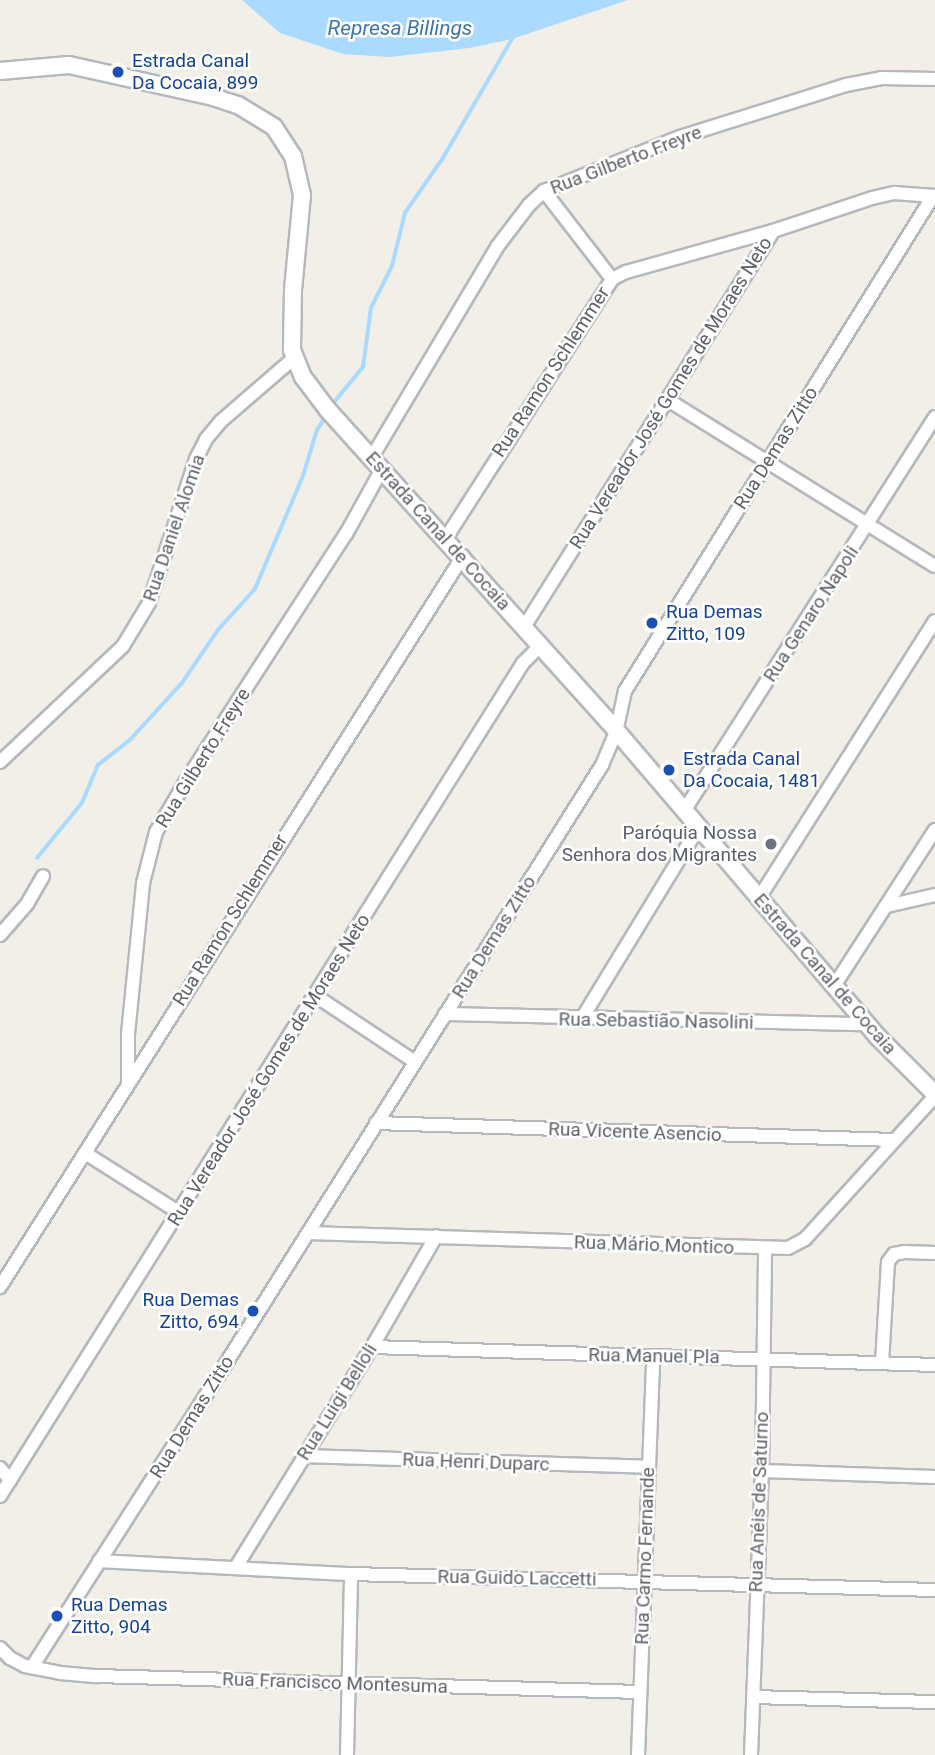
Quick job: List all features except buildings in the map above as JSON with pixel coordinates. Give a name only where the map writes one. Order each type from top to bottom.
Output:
[{"type":"main road","name":"Estrada Canal de Cocaia","points":[[0,71],[69,65],[213,97],[238,105],[274,127],[293,156],[302,195],[293,290],[294,358],[310,387],[463,556],[867,1024],[935,1095]]},
{"type":"street","name":"Rua Gilberto Freyre","points":[[128,1082],[128,1034],[142,895],[146,866],[156,832],[186,781],[346,534],[377,463],[497,247],[544,191],[680,137],[846,85],[881,78],[935,79]]},
{"type":"street","points":[[544,191],[612,279]]},
{"type":"street","name":"Rua Vereador José Gomes de Moraes Neto","points":[[524,627],[774,231],[891,194],[934,196]]},
{"type":"street","name":"Rua Demas Zitto","points":[[32,1667],[602,765],[616,732],[625,691],[934,196]]},
{"type":"street","name":"Rua Ramon Schlemmer","points":[[446,538],[612,279],[656,263],[774,231]]},
{"type":"street","name":"Rua Daniel Alomia","points":[[0,762],[123,646],[149,603],[196,459],[206,439],[221,421],[294,358]]},
{"type":"street","points":[[668,400],[935,566]]},
{"type":"street","name":"Rua Genaro Napoli","points":[[684,811],[869,524],[935,416]]},
{"type":"street","name":"Rua Ramon Schlemmer","points":[[0,1287],[463,556]]},
{"type":"street","points":[[759,898],[935,621]]},
{"type":"street","name":"Rua Vereador José Gomes de Moraes Neto","points":[[0,1496],[523,663],[540,646]]},
{"type":"street","points":[[580,1020],[698,828]]},
{"type":"street","points":[[834,986],[935,830]]},
{"type":"street","points":[[0,935],[27,905],[43,876]]},
{"type":"street","points":[[887,906],[935,895]]},
{"type":"street","points":[[316,996],[415,1062]]},
{"type":"street","name":"Rua Sebastião Nasolini","points":[[445,1014],[580,1020],[867,1024]]},
{"type":"street","name":"Rua Mário Montico","points":[[307,1233],[765,1250],[788,1248],[805,1239],[935,1095]]},
{"type":"street","name":"Rua Vicente Asencio","points":[[376,1123],[894,1140]]},
{"type":"street","points":[[85,1153],[180,1213]]},
{"type":"street","name":"Rua Luigi Belloli","points":[[236,1567],[372,1347],[436,1236]]},
{"type":"street","name":"Rua Anéis de Saturno","points":[[751,1755],[755,1584],[762,1471],[765,1250]]},
{"type":"street","points":[[882,1363],[891,1257],[904,1252],[935,1253]]},
{"type":"street","name":"Rua Manuel Pla","points":[[372,1347],[935,1365]]},
{"type":"street","name":"Rua Carmo Fernande","points":[[638,1755],[653,1357]]},
{"type":"street","name":"Rua Henri Duparc","points":[[303,1456],[648,1467]]},
{"type":"street","points":[[0,1468],[10,1480]]},
{"type":"street","points":[[762,1471],[935,1477]]},
{"type":"street","name":"Rua Guido Laccetti","points":[[99,1561],[351,1574],[935,1590]]},
{"type":"street","points":[[347,1755],[351,1574]]},
{"type":"street","points":[[0,1648],[10,1658],[32,1667]]},
{"type":"street","name":"Rua Francisco Montesuma","points":[[32,1667],[97,1676],[639,1692]]},
{"type":"street","points":[[753,1697],[935,1702]]},
{"type":"water","name":"Represa Billings","points":[[242,0],[628,0],[512,39],[469,48],[390,57],[343,54],[280,33]]},
{"type":"waterway","points":[[331,406],[363,367],[371,308],[392,266],[405,213],[443,158],[512,39]]},
{"type":"waterway","points":[[37,858],[82,803],[98,765],[130,740],[182,683],[218,630],[255,589],[303,476],[317,430],[326,416]]},
{"type":"place","name":"Estrada Canal Da Cocaia, 899","points":[[118,72]]},
{"type":"place","name":"Rua Demas Zitto, 109","points":[[652,623]]},
{"type":"place","name":"Estrada Canal Da Cocaia, 1481","points":[[669,770]]},
{"type":"place","name":"Paróquia Nossa Senhora dos Migrantes","points":[[771,844]]},
{"type":"place","name":"Rua Demas Zitto, 694","points":[[253,1311]]},
{"type":"place","name":"Rua Demas Zitto, 904","points":[[57,1616]]}]
